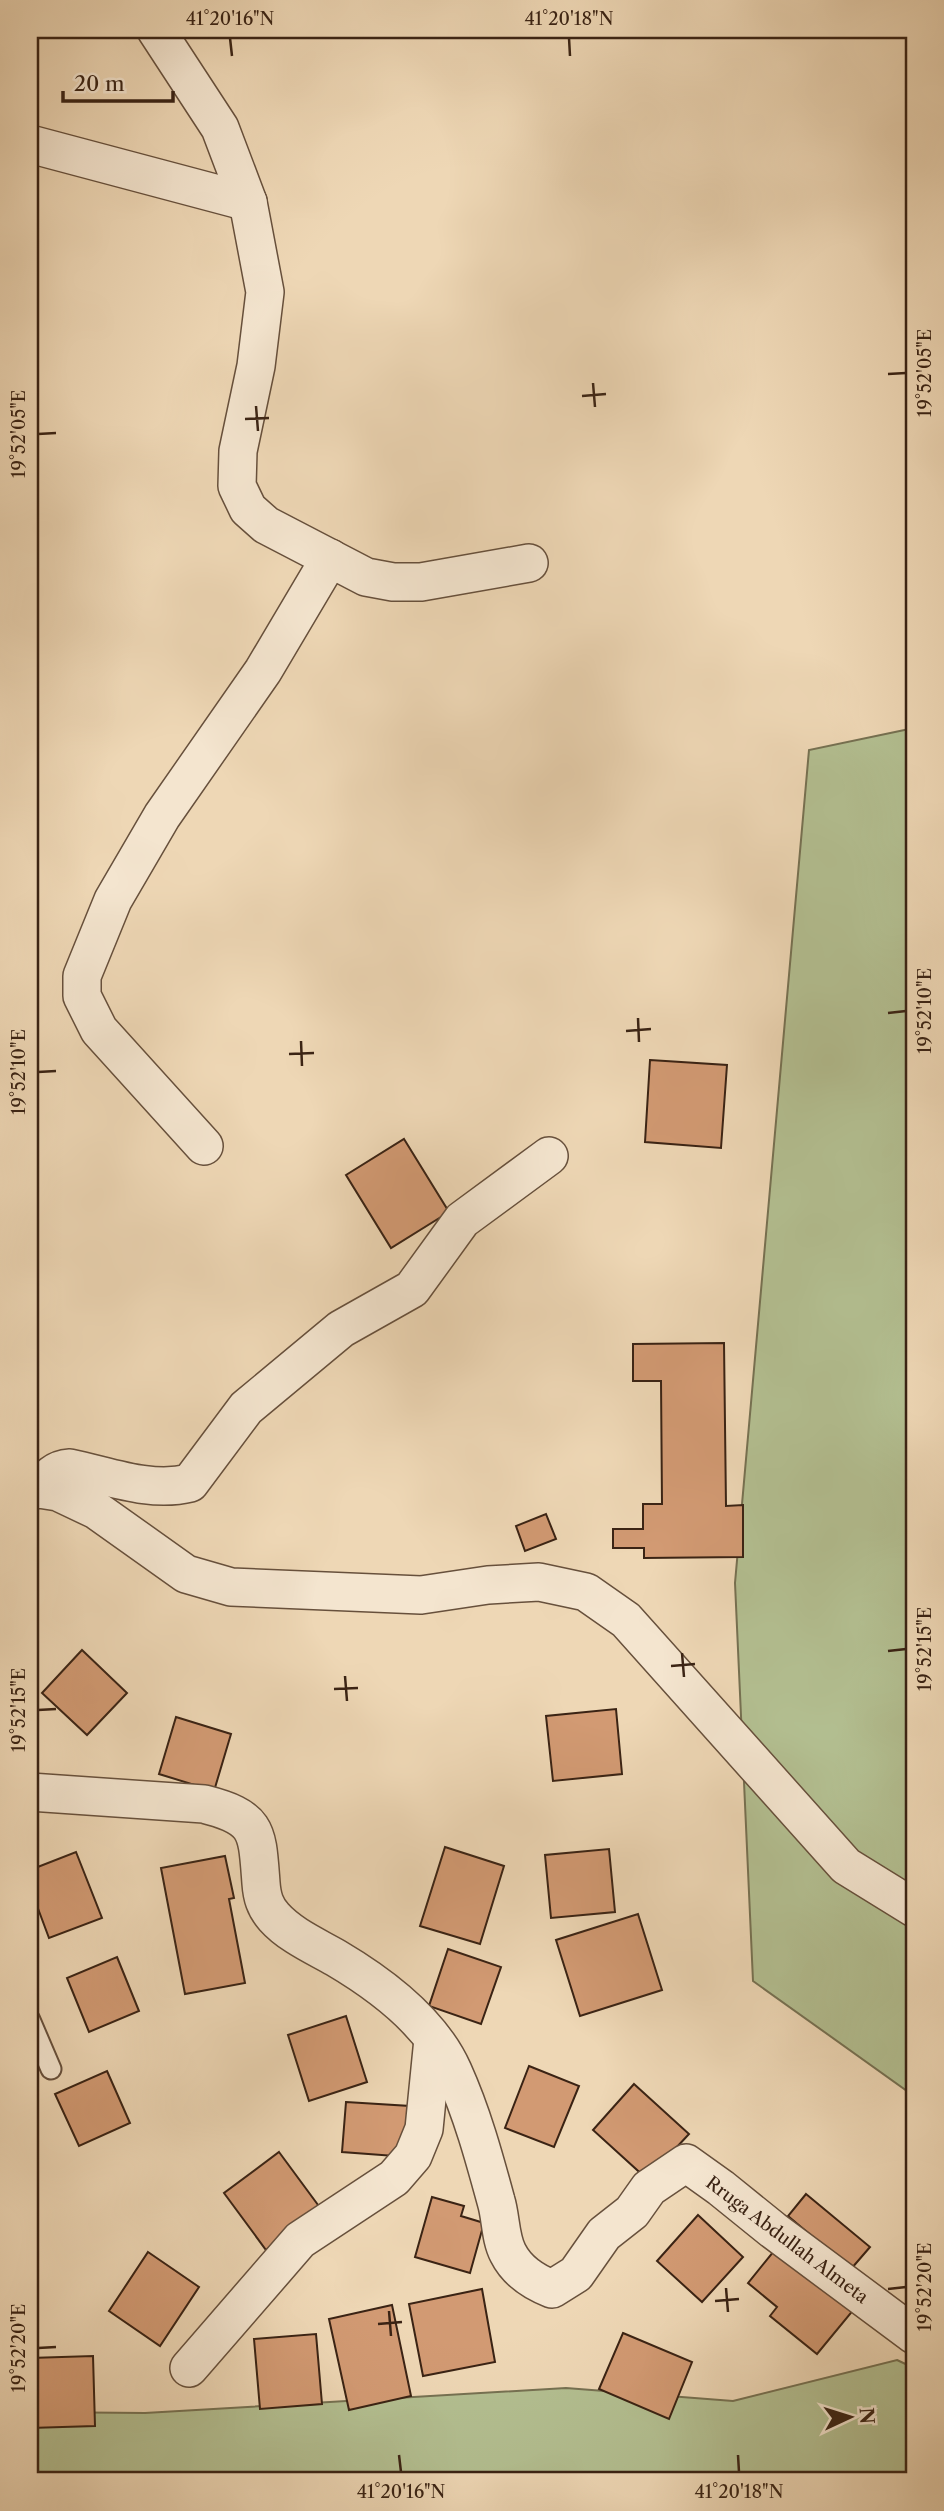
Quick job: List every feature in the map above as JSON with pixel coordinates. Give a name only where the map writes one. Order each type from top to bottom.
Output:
[{"type":"street","points":[[156,30],[220,128],[248,202],[265,292],[257,366],[238,451],[237,486],[248,509],[266,525],[366,577],[393,582],[421,582],[529,563]]},
{"type":"street","points":[[30,144],[248,202]]},
{"type":"street","points":[[204,1146],[99,1030],[82,996],[82,976],[113,900],[162,816],[262,671],[330,558]]},
{"type":"street","points":[[35,1490],[60,1469],[70,1468],[142,1485],[163,1487],[190,1483],[246,1408],[341,1329],[412,1289],[462,1220],[549,1156]]},
{"type":"street","points":[[35,1490],[58,1492],[96,1510],[186,1574],[231,1587],[421,1595],[488,1585],[539,1582],[586,1592],[626,1620],[846,1866],[914,1908]]},
{"type":"street","name":"Rruga Abdullah Almeta","points":[[30,1791],[204,1804],[228,1810],[252,1827],[258,1844],[265,1905],[275,1919],[362,1974],[408,2011],[433,2039],[452,2068],[477,2131],[508,2253],[529,2280],[552,2289],[576,2274],[604,2234],[632,2212],[649,2188],[686,2163],[914,2335]]},
{"type":"street","points":[[189,2368],[300,2240],[394,2178],[413,2156],[424,2129],[433,2039]]},
{"type":"lane","points":[[30,2020],[51,2069]]},
{"type":"green space","points":[[914,728],[914,2096],[753,1981],[735,1583],[809,750]]},
{"type":"green space","points":[[897,2360],[914,2368],[914,2481],[30,2481],[30,2412],[145,2413],[566,2388],[733,2401]]},
{"type":"building","points":[[650,1060],[727,1065],[721,1148],[645,1142]]},
{"type":"building","points":[[404,1139],[449,1212],[391,1248],[346,1175]]},
{"type":"building","points":[[724,1343],[726,1506],[743,1505],[743,1557],[644,1558],[644,1548],[613,1548],[613,1529],[643,1529],[643,1504],[662,1504],[661,1381],[633,1381],[633,1344]]},
{"type":"building","points":[[546,1514],[556,1539],[525,1551],[516,1526]]},
{"type":"building","points":[[82,1650],[127,1693],[87,1735],[42,1693]]},
{"type":"building","points":[[616,1709],[622,1774],[553,1781],[546,1716]]},
{"type":"building","points":[[176,1717],[231,1734],[214,1791],[159,1774]]},
{"type":"building","points":[[445,1847],[504,1866],[480,1944],[420,1926]]},
{"type":"building","points":[[609,1849],[615,1912],[551,1918],[545,1855]]},
{"type":"building","points":[[76,1852],[102,1918],[49,1938],[30,1887],[30,1870]]},
{"type":"building","points":[[225,1856],[234,1898],[229,1899],[245,1983],[185,1994],[161,1868]]},
{"type":"building","points":[[638,1914],[662,1990],[580,2016],[556,1940]]},
{"type":"building","points":[[448,1949],[501,1967],[481,2024],[429,2006]]},
{"type":"building","points":[[117,1957],[139,2011],[89,2032],[67,1978]]},
{"type":"building","points":[[346,2016],[367,2082],[309,2101],[288,2035]]},
{"type":"building","points":[[529,2066],[579,2086],[554,2147],[505,2128]]},
{"type":"building","points":[[107,2071],[130,2123],[79,2146],[55,2094]]},
{"type":"building","points":[[634,2084],[689,2134],[647,2179],[593,2130]]},
{"type":"building","points":[[346,2102],[410,2106],[408,2157],[342,2152]]},
{"type":"building","points":[[279,2152],[321,2209],[266,2250],[224,2193]]},
{"type":"building","points":[[806,2194],[870,2247],[851,2269],[788,2216]]},
{"type":"building","points":[[432,2197],[464,2206],[461,2216],[484,2223],[470,2273],[415,2257]]},
{"type":"building","points":[[698,2215],[743,2257],[702,2302],[657,2261]]},
{"type":"building","points":[[778,2246],[855,2308],[817,2354],[770,2316],[777,2307],[748,2283]]},
{"type":"building","points":[[148,2252],[199,2287],[160,2346],[109,2311]]},
{"type":"building","points":[[482,2289],[495,2362],[423,2376],[409,2304]]},
{"type":"building","points":[[392,2305],[411,2396],[349,2410],[329,2319]]},
{"type":"building","points":[[623,2333],[692,2362],[669,2419],[599,2389]]},
{"type":"building","points":[[316,2334],[322,2404],[260,2409],[254,2339]]},
{"type":"building","points":[[93,2356],[95,2426],[30,2428],[30,2358]]}]
